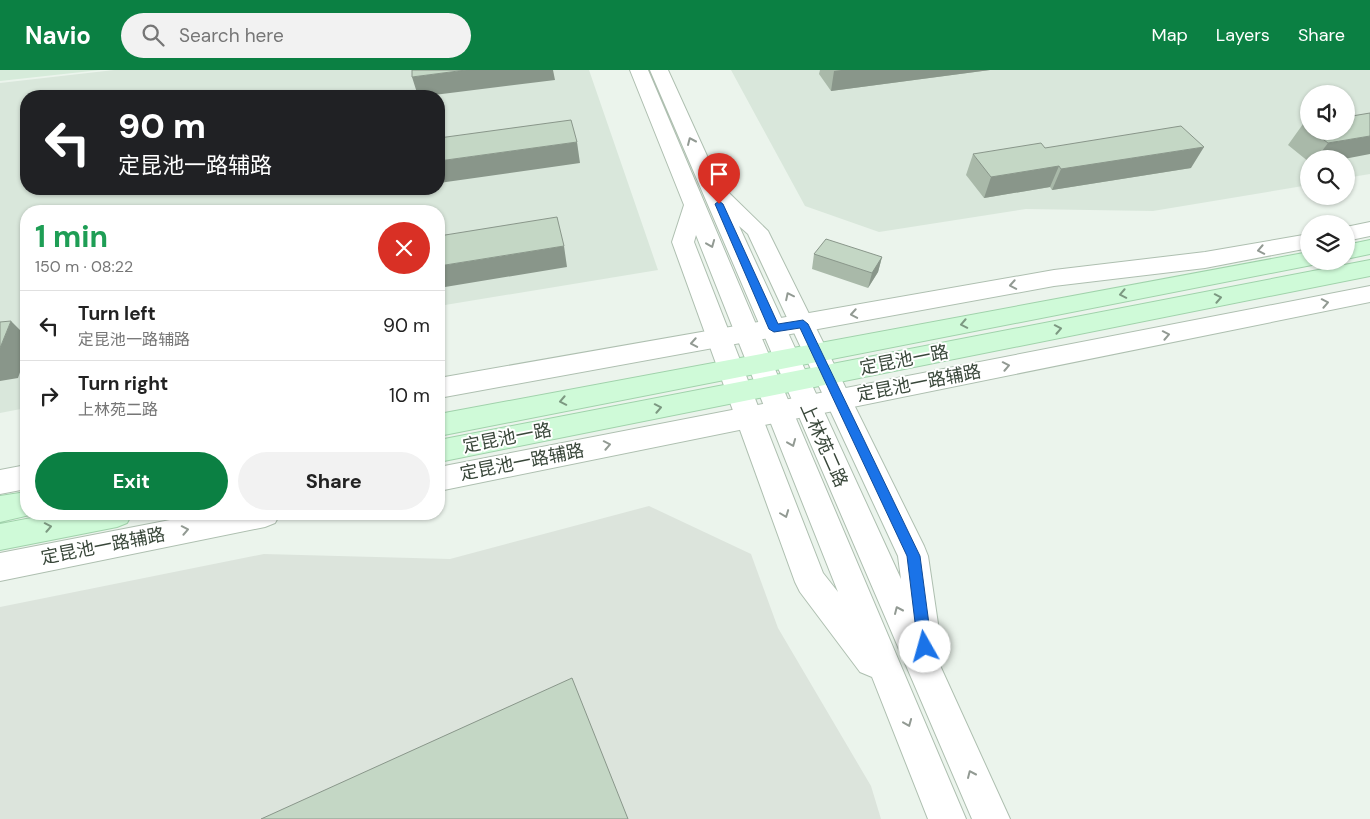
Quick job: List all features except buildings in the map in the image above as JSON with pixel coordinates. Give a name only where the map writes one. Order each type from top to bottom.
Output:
[{"type":"main road","points":[[1355,250],[1370,247]]},
{"type":"main road","name":"定昆池一路","points":[[445,450],[797,381],[822,363],[1300,261]]},
{"type":"main road","name":"定昆池一路","points":[[822,363],[1370,268]]},
{"type":"main road","name":"定昆池一路","points":[[445,424],[739,393]]},
{"type":"main road","points":[[0,509],[20,505]]},
{"type":"main road","points":[[0,537],[86,520]]},
{"type":"street","name":"上林苑二路","points":[[638,70],[774,329],[990,819]]},
{"type":"street","name":"上林苑二路","points":[[659,70],[703,197],[747,334],[947,819]]},
{"type":"street","points":[[894,691],[811,582],[718,339],[684,242],[703,197],[757,231],[913,556],[930,683]]},
{"type":"street","points":[[1355,232],[1370,229]]},
{"type":"street","points":[[445,387],[1054,278],[1205,260],[1300,243]]},
{"type":"street","name":"定昆池一路辅路","points":[[445,477],[739,393],[797,381],[838,399],[1370,294]]},
{"type":"street","points":[[0,482],[20,478]]},
{"type":"street","name":"定昆池一路辅路","points":[[0,567],[235,520]]},
{"type":"shaded area","points":[[0,70],[100,70],[0,81]]},
{"type":"shaded area","points":[[114,70],[589,70],[658,270],[445,305],[445,205],[20,205],[20,409],[0,413],[0,83]]},
{"type":"shaded area","points":[[731,70],[1370,70],[1370,174],[1355,176],[1355,150],[1300,150],[1300,186],[1153,211],[1026,209],[879,232],[805,206]]},
{"type":"shaded area","points":[[649,506],[751,554],[778,628],[871,786],[881,819],[0,819],[0,607],[264,554],[450,559]]},
{"type":"route","points":[[719,204],[774,329],[803,324],[913,556],[925,647]]}]
